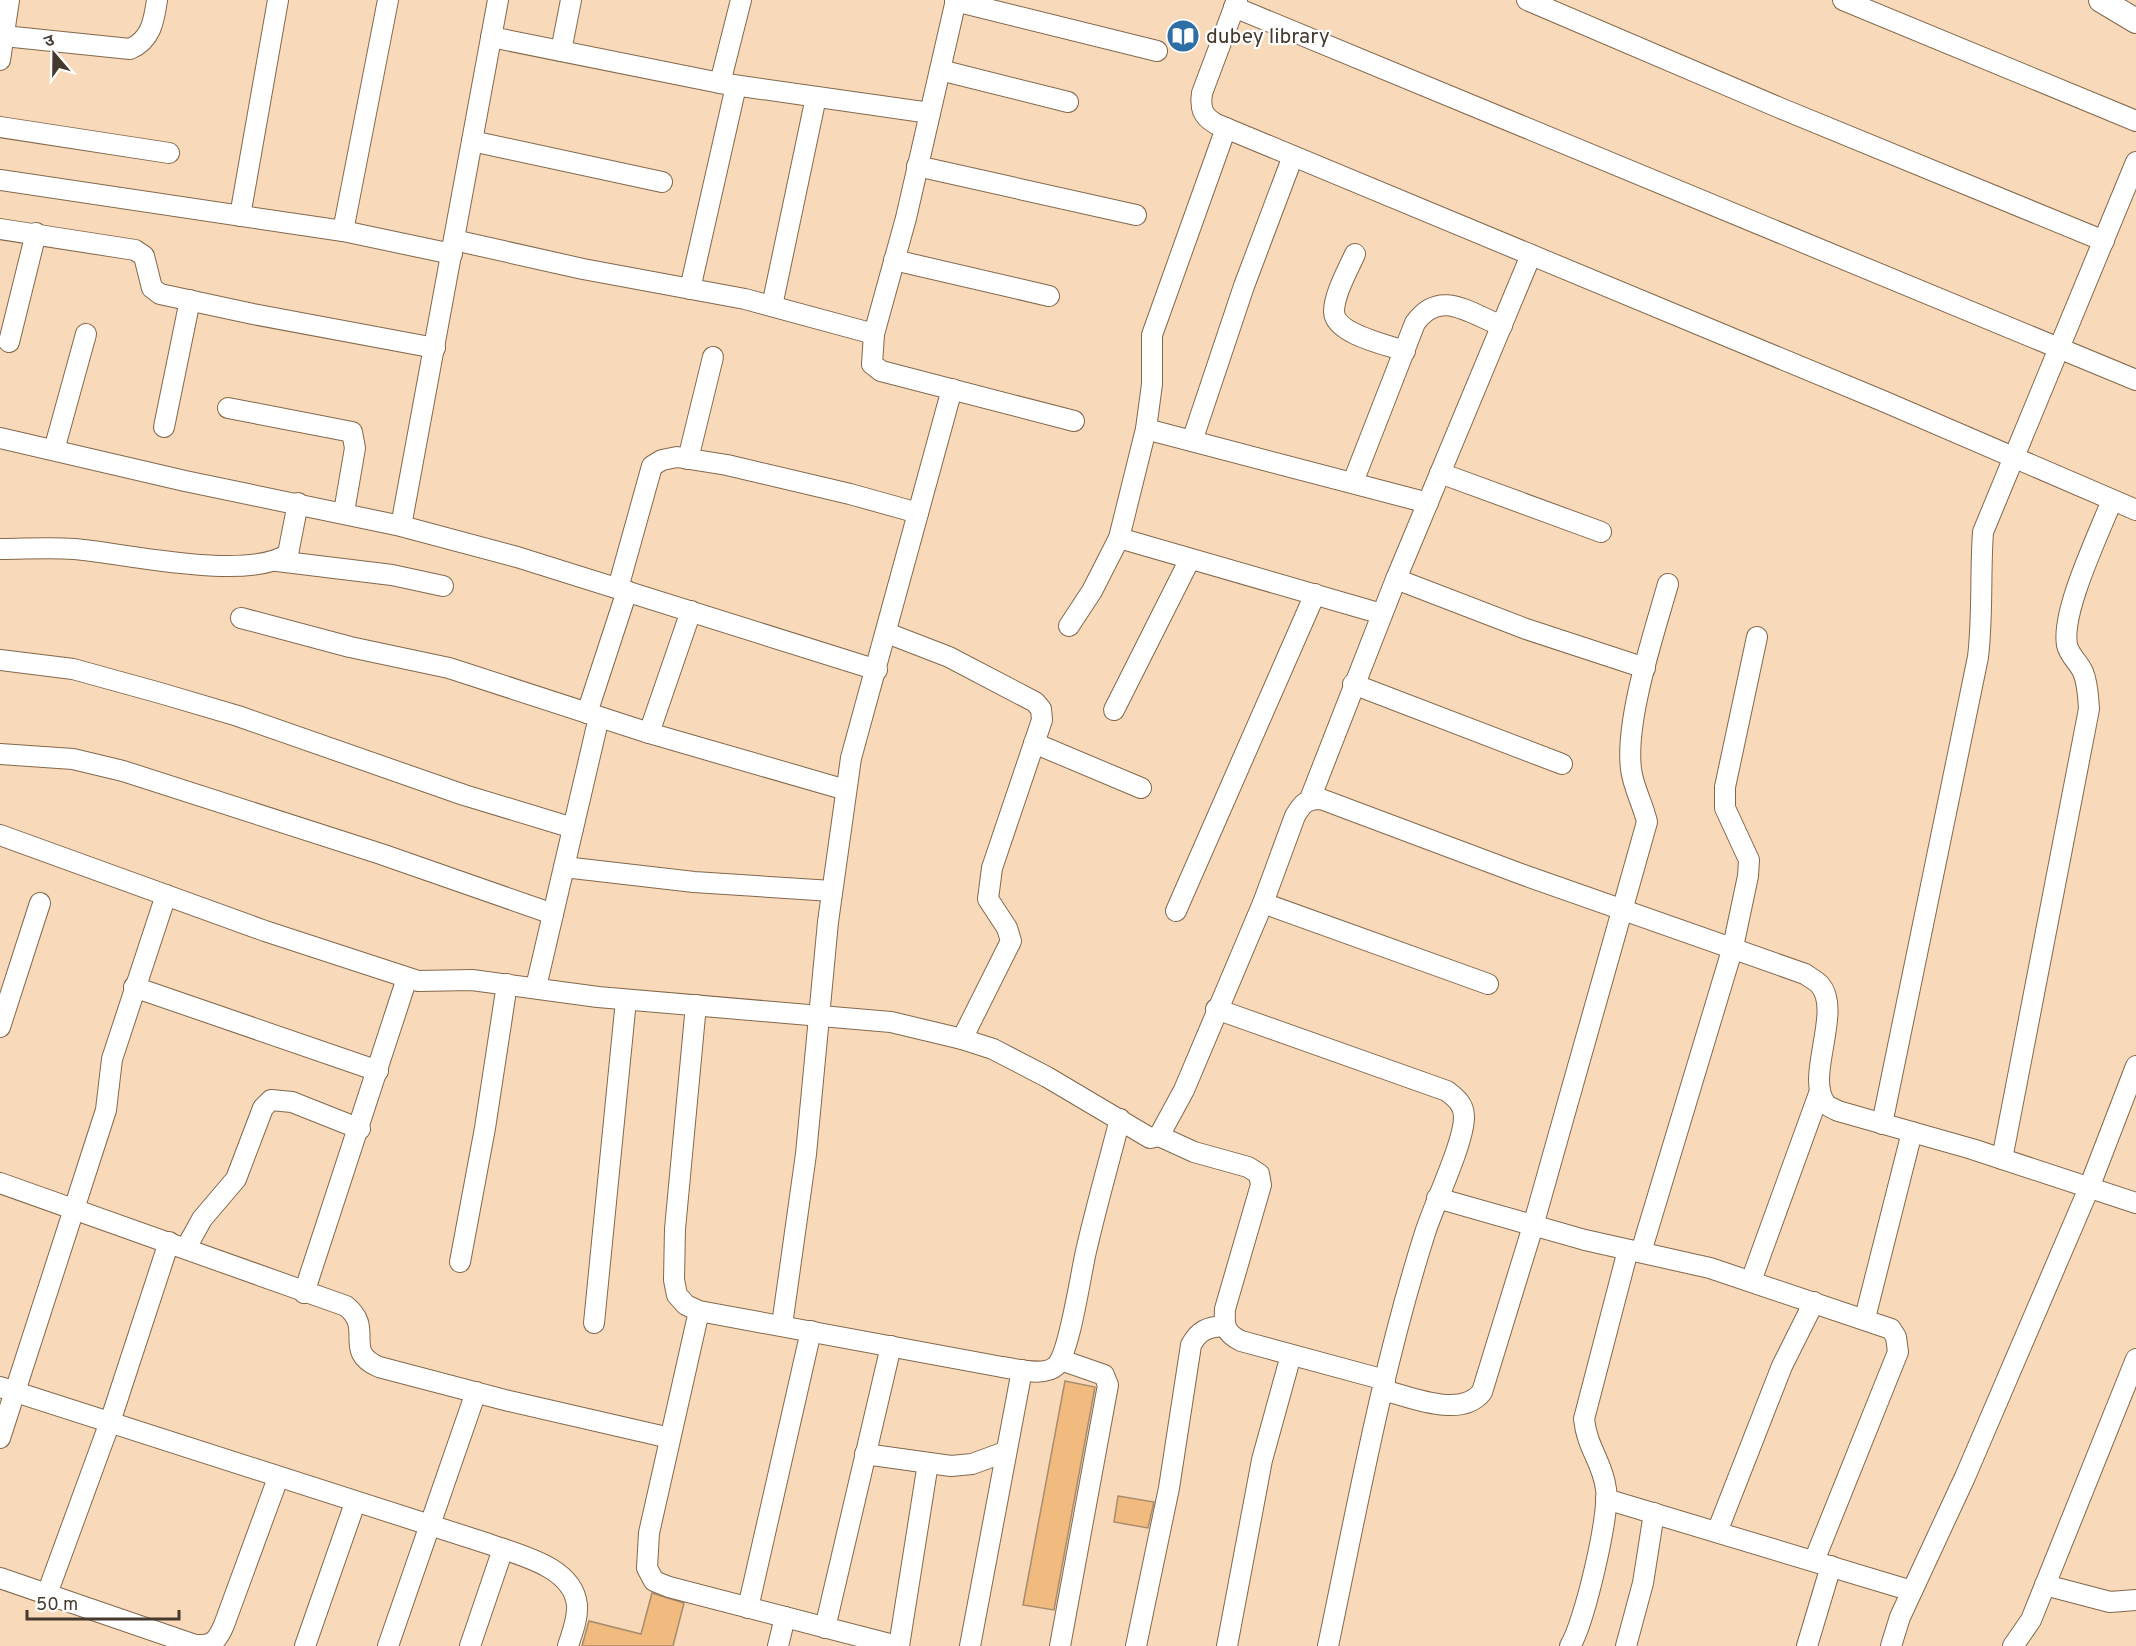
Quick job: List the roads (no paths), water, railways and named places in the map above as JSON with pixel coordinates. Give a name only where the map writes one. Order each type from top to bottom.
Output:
[{"type":"street","points":[[0,60],[9,0]]},
{"type":"street","points":[[4,36],[130,49],[142,44],[150,33],[157,0]]},
{"type":"street","points":[[240,216],[278,0]]},
{"type":"street","points":[[343,231],[388,0]]},
{"type":"street","points":[[401,526],[498,0]]},
{"type":"street","points":[[561,51],[571,0]]},
{"type":"street","points":[[690,289],[741,0]]},
{"type":"street","points":[[1074,421],[881,370],[872,364],[874,334],[956,0],[1156,51]]},
{"type":"street","points":[[1527,0],[1780,108],[2104,241]]},
{"type":"street","points":[[1843,0],[2136,121]]},
{"type":"street","points":[[2101,0],[2136,21]]},
{"type":"street","points":[[2136,380],[1236,4],[1209,70],[1200,105],[1205,117],[1226,128],[1883,401],[2136,510]]},
{"type":"street","points":[[491,37],[728,84],[930,113]]},
{"type":"street","points":[[940,70],[1068,102]]},
{"type":"street","points":[[772,306],[816,97]]},
{"type":"street","points":[[0,127],[170,153]]},
{"type":"street","points":[[1069,626],[1092,591],[1119,538],[1146,429],[1152,384],[1152,335],[1226,128]]},
{"type":"street","points":[[472,141],[662,182]]},
{"type":"street","points":[[1192,441],[1244,286],[1293,156]]},
{"type":"street","points":[[1882,1124],[1978,657],[1983,602],[1983,532],[1992,505],[2014,459],[2136,162]]},
{"type":"street","points":[[917,166],[1136,215]]},
{"type":"street","points":[[0,180],[453,247],[690,289],[772,306],[874,334]]},
{"type":"street","points":[[0,229],[135,250],[144,256],[152,288],[160,294],[435,348]]},
{"type":"street","points":[[9,342],[36,233]]},
{"type":"street","points":[[1355,254],[1336,301],[1334,313],[1339,324],[1347,331],[1405,351]]},
{"type":"street","points":[[1310,799],[1353,684],[1531,255]]},
{"type":"street","points":[[894,260],[1049,296]]},
{"type":"street","points":[[164,427],[190,300]]},
{"type":"street","points":[[1353,482],[1415,323],[1424,311],[1438,304],[1451,305],[1502,326]]},
{"type":"street","points":[[54,450],[86,334]]},
{"type":"street","points":[[688,459],[713,357]]},
{"type":"street","points":[[782,1325],[806,1154],[832,891],[851,758],[877,670],[952,389]]},
{"type":"street","points":[[228,408],[352,432],[355,448],[344,512]]},
{"type":"street","points":[[1146,429],[1428,503]]},
{"type":"street","points":[[0,438],[185,481],[344,512],[401,526],[517,557],[877,670]]},
{"type":"street","points":[[536,987],[573,828],[593,715],[652,466],[662,460],[688,459],[727,465],[850,494],[918,513]]},
{"type":"street","points":[[1440,473],[1601,532]]},
{"type":"street","points":[[2002,1159],[2089,709],[2088,686],[2083,671],[2068,647],[2066,630],[2071,607],[2112,500]]},
{"type":"street","points":[[277,561],[288,554],[298,503]]},
{"type":"street","points":[[1119,538],[1382,614]]},
{"type":"street","points":[[0,549],[74,549],[123,557],[231,565],[277,561],[392,575],[443,586]]},
{"type":"street","points":[[1114,710],[1190,559]]},
{"type":"street","points":[[1396,579],[1526,629],[1645,668]]},
{"type":"street","points":[[0,835],[166,895],[418,981],[472,980],[626,1000],[891,1022],[962,1039],[993,1050],[1120,1119],[1150,1138],[1158,1136],[1194,1152],[1248,1167],[1259,1174],[1261,1185],[1225,1309],[1224,1326],[1228,1334],[1241,1341],[1443,1404],[1462,1405],[1475,1402],[1482,1392],[1533,1226],[1647,822],[1631,768],[1631,744],[1645,668],[1668,584]]},
{"type":"street","points":[[1176,911],[1315,594]]},
{"type":"street","points":[[649,733],[691,611]]},
{"type":"street","points":[[242,618],[350,646],[449,668],[649,733],[846,790]]},
{"type":"street","points":[[886,633],[949,657],[1035,702],[1041,709],[1042,720],[992,868],[988,899],[1007,928],[1011,941],[962,1039]]},
{"type":"street","points":[[1570,1646],[1590,1590],[1606,1499],[1603,1474],[1586,1438],[1584,1419],[1634,1251],[1733,947],[1749,860],[1743,843],[1729,821],[1725,808],[1725,788],[1757,637]]},
{"type":"street","points":[[0,660],[73,669],[216,709],[408,777],[573,828]]},
{"type":"street","points":[[1353,684],[1562,765]]},
{"type":"street","points":[[1034,743],[1141,788]]},
{"type":"street","points":[[0,754],[74,759],[123,771],[370,850],[552,914]]},
{"type":"street","points":[[1158,1136],[1184,1090],[1216,1009],[1263,903],[1295,816],[1302,804],[1310,799],[1321,799],[1521,874],[1805,974],[1821,985],[1825,998],[1827,1029],[1819,1071],[1820,1091],[1826,1104],[1838,1111],[2002,1159],[2136,1203]]},
{"type":"street","points":[[564,867],[694,882],[832,891]]},
{"type":"street","points":[[0,1438],[8,1389],[106,1110],[112,1059],[166,895]]},
{"type":"street","points":[[0,1027],[40,903]]},
{"type":"street","points":[[1263,903],[1488,984]]},
{"type":"street","points":[[304,1293],[360,1129],[407,978]]},
{"type":"street","points":[[460,1262],[485,1128],[507,984]]},
{"type":"street","points":[[134,987],[378,1071]]},
{"type":"street","points":[[594,1323],[626,1000]]},
{"type":"street","points":[[696,1005],[675,1229],[674,1280],[677,1295],[686,1305],[699,1311],[1022,1370],[1039,1372],[1054,1369],[1061,1360],[1120,1119]]},
{"type":"street","points":[[1216,1009],[1447,1091],[1460,1102],[1464,1116],[1460,1135],[1437,1198],[1394,1339],[1328,1646]]},
{"type":"street","points":[[1891,1646],[1912,1591],[1965,1477],[2089,1188],[2136,1066]]},
{"type":"street","points":[[1750,1281],[1820,1091]]},
{"type":"street","points":[[47,1594],[177,1245],[236,1179],[263,1108],[271,1100],[292,1102],[360,1129]]},
{"type":"street","points":[[1864,1318],[1912,1132]]},
{"type":"street","points":[[0,1183],[177,1245],[304,1293],[346,1306],[356,1314],[361,1326],[360,1352],[366,1361],[476,1392],[670,1438]]},
{"type":"street","points":[[1437,1198],[1533,1226],[1710,1268],[1864,1318],[1890,1329],[1896,1337],[1898,1352],[1823,1564],[1807,1646]]},
{"type":"street","points":[[1717,1532],[1782,1366],[1814,1302]]},
{"type":"street","points":[[699,1311],[649,1533],[647,1568],[654,1581],[669,1587],[891,1645],[928,1463]]},
{"type":"street","points":[[1136,1646],[1169,1488],[1191,1345],[1197,1334],[1209,1327],[1224,1326]]},
{"type":"street","points":[[748,1608],[811,1331]]},
{"type":"street","points":[[825,1628],[891,1346]]},
{"type":"street","points":[[1227,1646],[1262,1460],[1291,1355]]},
{"type":"street","points":[[2013,1646],[2031,1620],[2136,1359]]},
{"type":"street","points":[[1060,1646],[1108,1385],[1104,1375],[1061,1360]]},
{"type":"street","points":[[970,1646],[1022,1370]]},
{"type":"street","points":[[8,1389],[432,1526],[541,1564],[561,1576],[572,1588],[577,1605],[568,1646]]},
{"type":"street","points":[[388,1646],[432,1526],[476,1392]]},
{"type":"street","points":[[866,1454],[951,1466],[972,1464],[1005,1452]]},
{"type":"street","points":[[0,1578],[195,1645],[209,1646],[217,1640],[224,1625],[278,1478]]},
{"type":"street","points":[[1606,1499],[1912,1591]]},
{"type":"street","points":[[305,1646],[355,1503]]},
{"type":"street","points":[[1626,1646],[1643,1583],[1654,1513]]},
{"type":"street","points":[[470,1646],[502,1549]]},
{"type":"street","points":[[2045,1585],[2110,1602],[2136,1600]]},
{"type":"street","points":[[778,1646],[785,1617]]},
{"type":"place","name":"dubey library","points":[[1183,36]]}]
